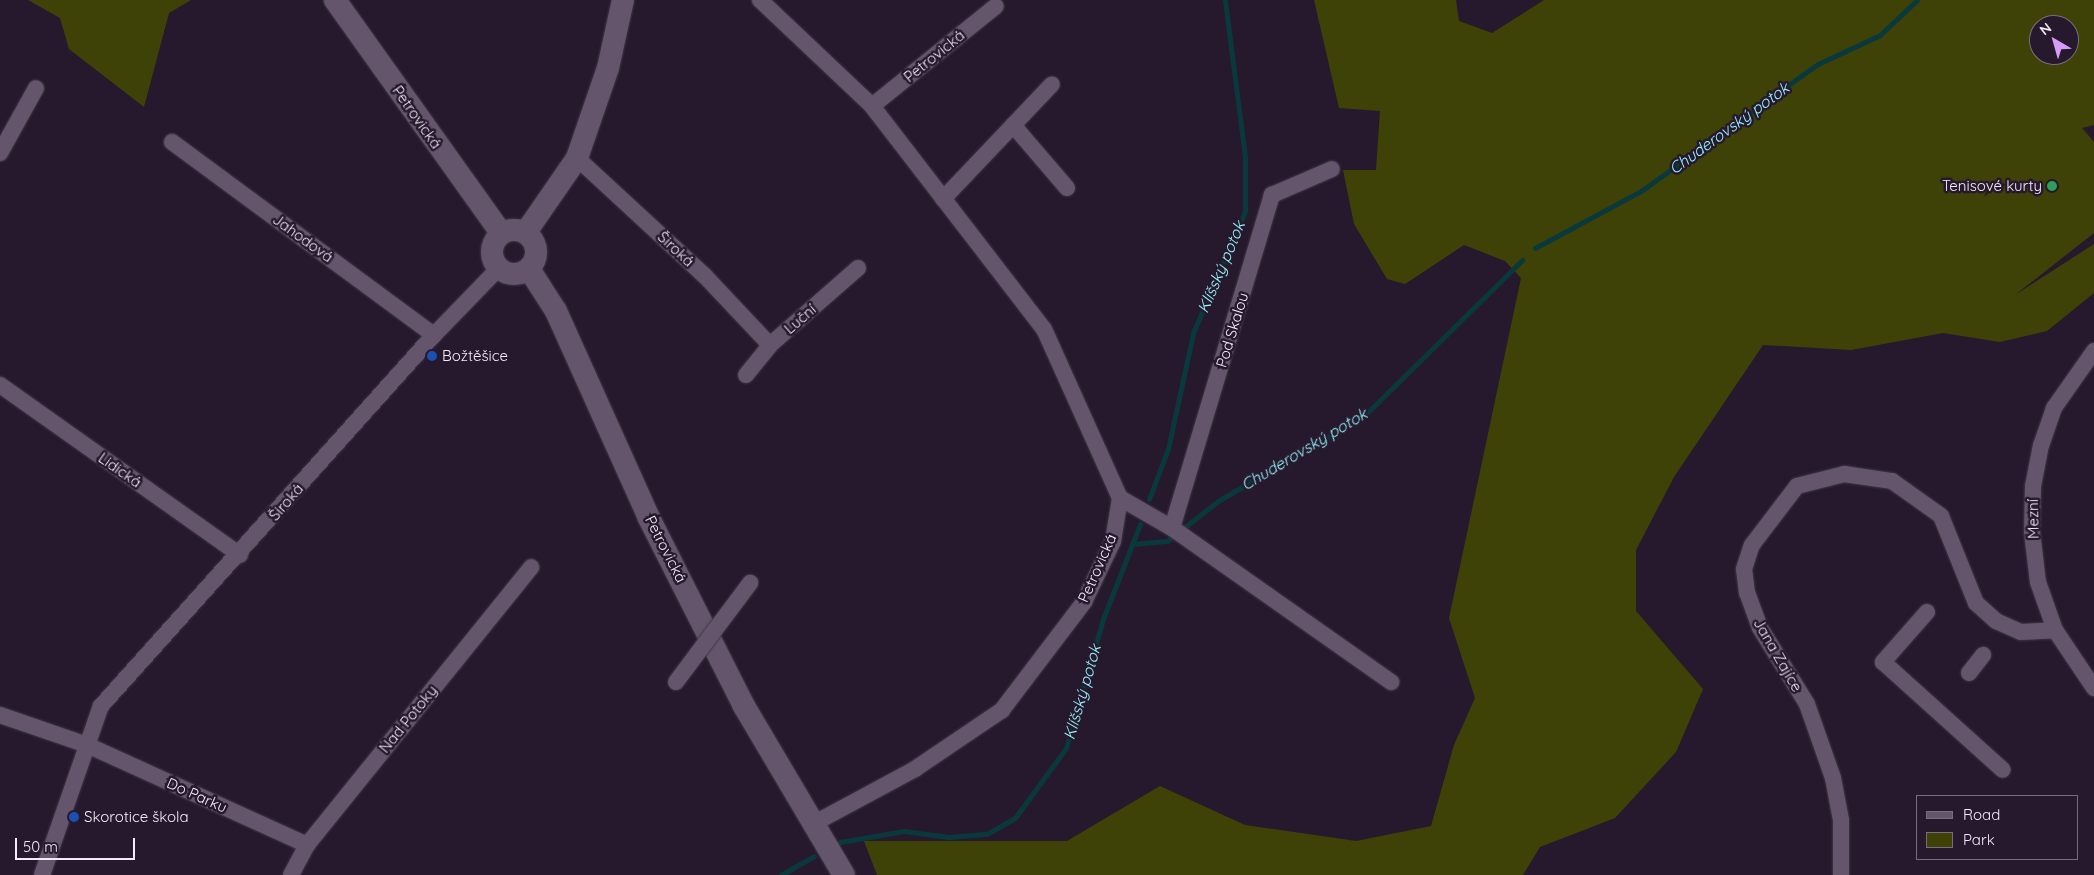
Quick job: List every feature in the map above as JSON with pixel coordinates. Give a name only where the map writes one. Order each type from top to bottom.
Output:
[{"type":"main road","name":"Petrovická","points":[[335,0],[501,233]]},
{"type":"main road","points":[[526,232],[578,158],[608,68],[623,0]]},
{"type":"main road","points":[[526,232],[536,246],[529,269],[514,274],[499,268],[492,250],[501,233],[526,232]]},
{"type":"main road","name":"Petrovická","points":[[529,269],[556,311],[649,518],[744,706],[811,825],[844,875]]},
{"type":"street","points":[[760,0],[872,106],[1044,329],[1120,498],[1188,538],[1391,682]]},
{"type":"street","name":"Petrovická","points":[[872,106],[996,6]]},
{"type":"street","points":[[943,199],[1052,84]]},
{"type":"street","points":[[0,152],[36,88]]},
{"type":"street","points":[[1013,125],[1067,188]]},
{"type":"street","name":"Jahodová","points":[[172,142],[434,335]]},
{"type":"street","name":"Široká","points":[[578,158],[704,275],[770,345]]},
{"type":"street","name":"Pod Skalou","points":[[1173,528],[1272,195],[1332,169]]},
{"type":"street","name":"Široká","points":[[42,875],[101,706],[240,555],[434,335],[499,268]]},
{"type":"street","name":"Luční","points":[[746,376],[770,345],[858,268]]},
{"type":"street","name":"Mezní","points":[[2094,351],[2054,408],[2033,486],[2038,582],[2055,630],[2094,688]]},
{"type":"street","name":"Lidická","points":[[0,385],[240,555]]},
{"type":"street","name":"Jana Zajíce","points":[[1841,875],[1841,820],[1834,778],[1807,704],[1760,628],[1747,593],[1744,569],[1752,546],[1797,486],[1844,474],[1892,481],[1941,516],[1976,603],[1996,621],[2021,632],[2055,630]]},
{"type":"street","name":"Petrovická","points":[[811,825],[915,769],[1002,710],[1084,602],[1112,541],[1120,498]]},
{"type":"street","name":"Nad Potoky","points":[[291,875],[307,844],[531,567]]},
{"type":"street","points":[[676,682],[750,584]]},
{"type":"street","points":[[1927,612],[1883,662],[2003,770]]},
{"type":"street","points":[[1969,673],[1983,656]]},
{"type":"street","name":"Do Parku","points":[[0,715],[87,745],[307,844]]},
{"type":"green space","points":[[28,0],[191,0],[169,13],[144,107],[69,49],[60,18]]},
{"type":"green space","points":[[1314,0],[1456,0],[1459,21],[1492,33],[1544,0],[2094,0],[2094,125],[2082,128],[2094,142],[2094,233],[2015,295],[2094,244],[2094,293],[2047,331],[2000,342],[1943,333],[1851,350],[1763,345],[1674,477],[1636,550],[1636,611],[1703,689],[1676,752],[1615,818],[1540,847],[1523,875],[877,875],[864,841],[1067,841],[1160,786],[1245,825],[1356,841],[1431,826],[1454,745],[1475,698],[1449,618],[1521,278],[1505,261],[1464,245],[1405,284],[1387,279],[1354,224],[1343,170],[1376,170],[1380,111],[1339,108]]},
{"type":"waterway","name":"Klíšský potok","points":[[1149,499],[1168,449],[1193,333],[1245,211],[1245,157],[1225,0]]},
{"type":"waterway","name":"Chuderovský potok","points":[[1535,248],[1641,191],[1818,64],[1880,35],[1917,0]]},
{"type":"waterway","name":"Chuderovský potok","points":[[1132,544],[1167,541],[1218,501],[1365,415],[1522,260]]},
{"type":"waterway","name":"Klíšský potok","points":[[840,842],[904,831],[949,837],[987,834],[1015,818],[1066,748],[1103,619],[1140,524]]},
{"type":"waterway","name":"Klíšský potok","points":[[781,875],[814,856]]},
{"type":"place","name":"Tenisové kurty","points":[[2052,186]]},
{"type":"place","name":"Božtěšice","points":[[432,356]]},
{"type":"place","name":"Skorotice škola","points":[[74,817]]}]
